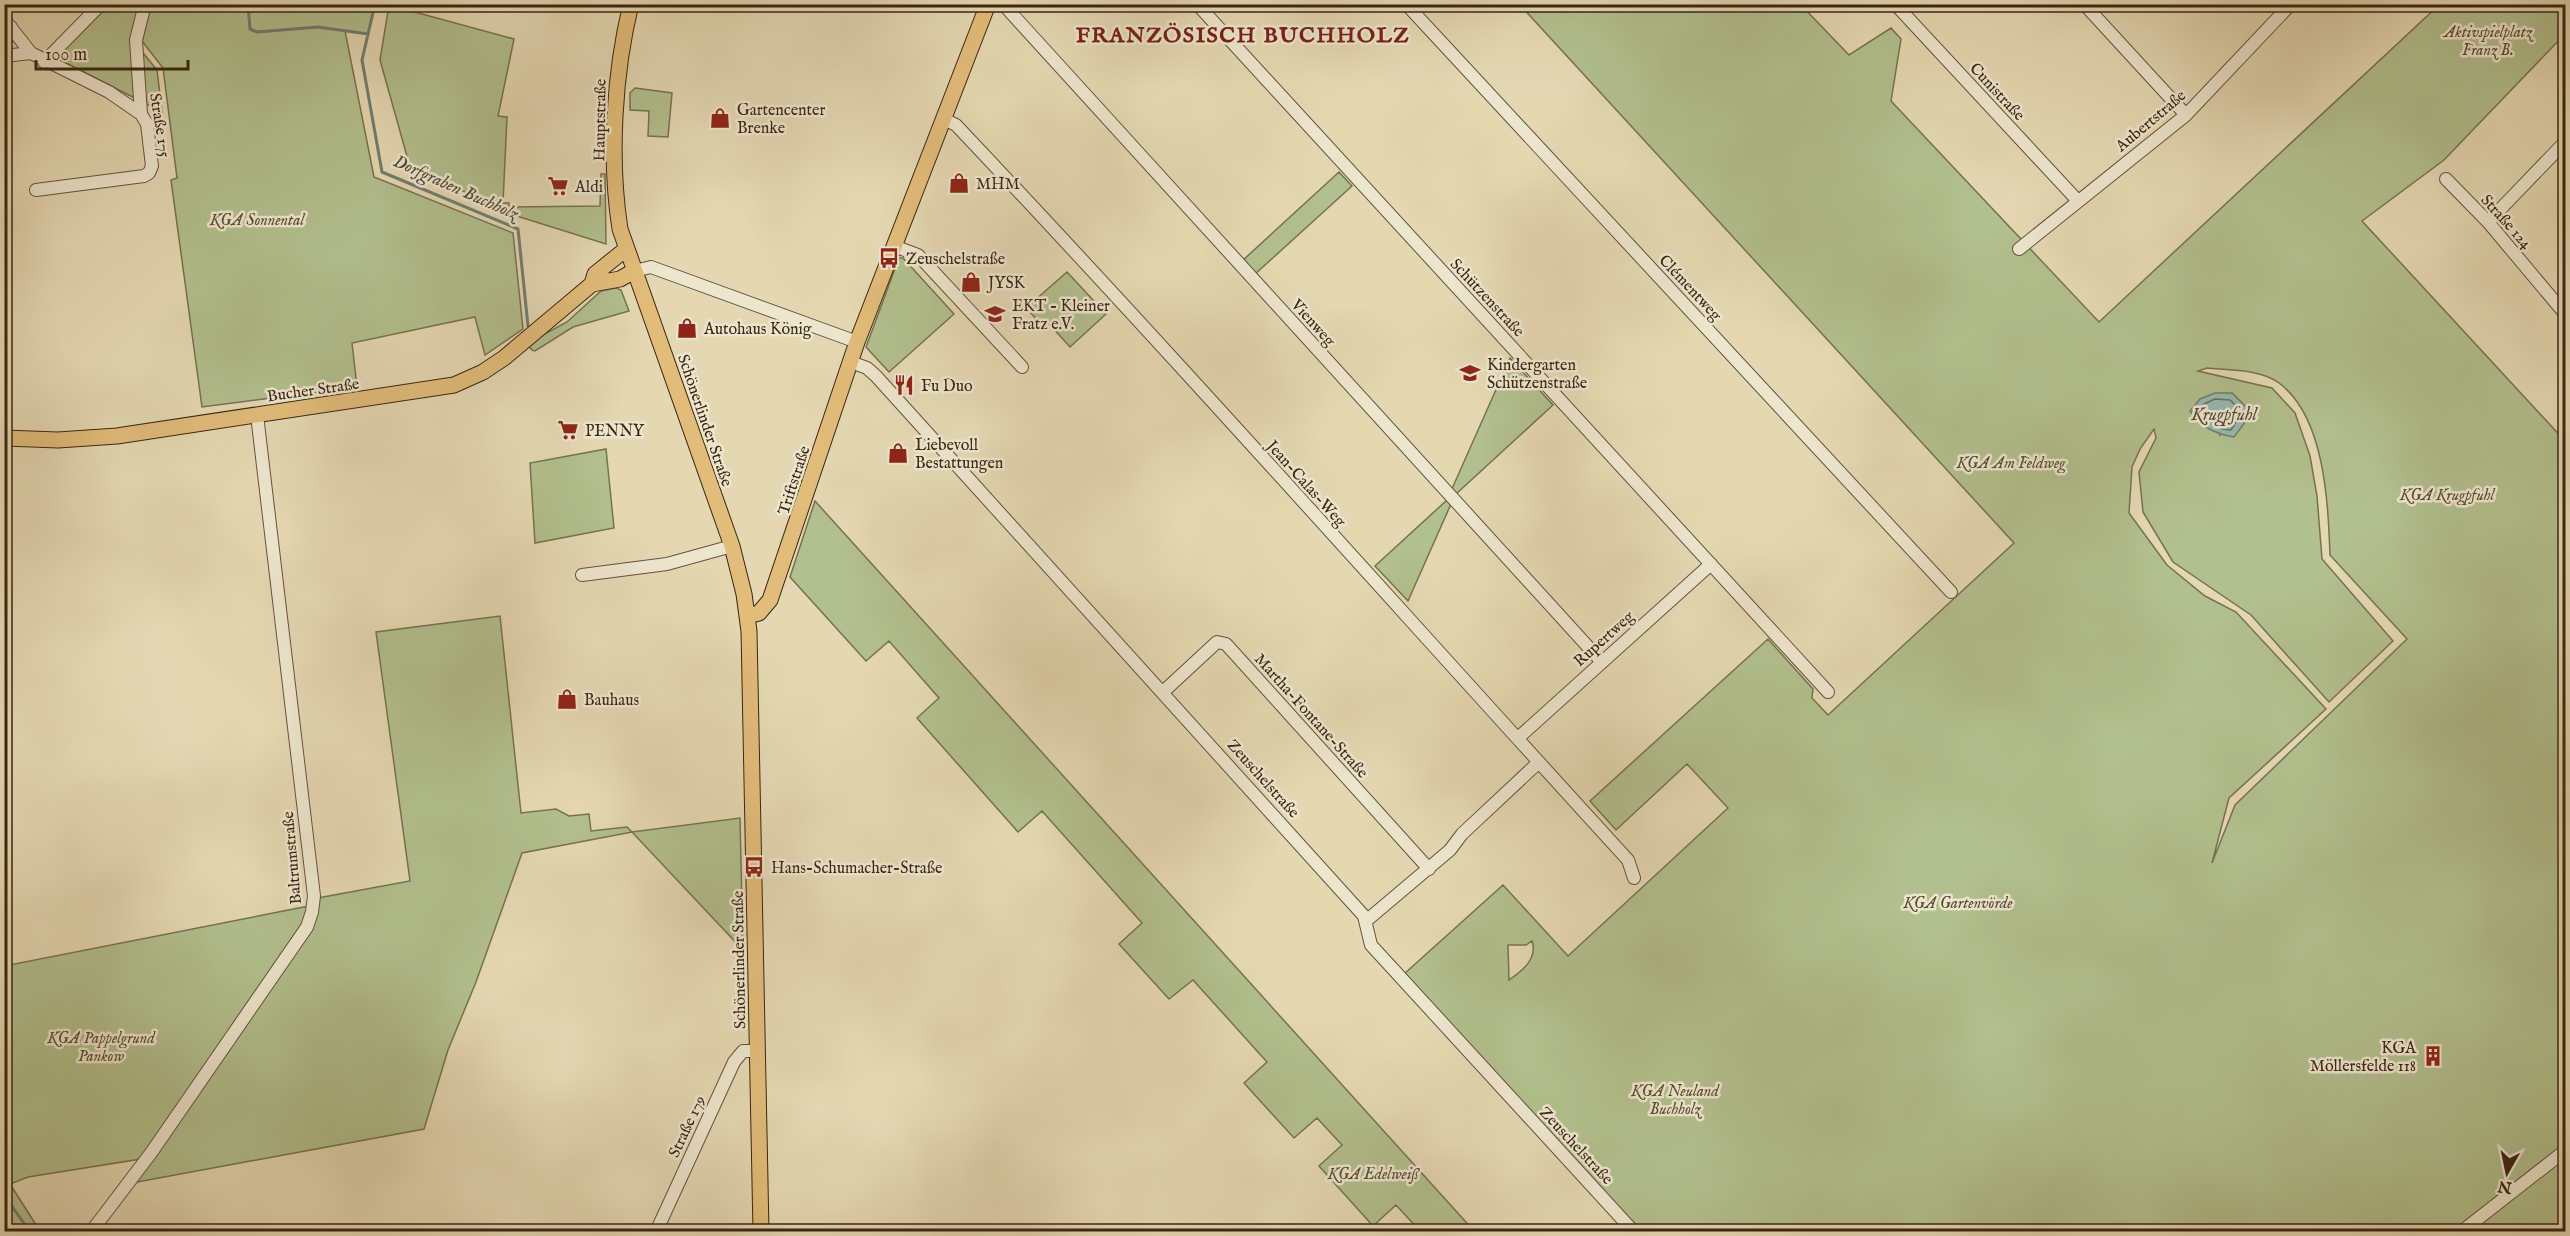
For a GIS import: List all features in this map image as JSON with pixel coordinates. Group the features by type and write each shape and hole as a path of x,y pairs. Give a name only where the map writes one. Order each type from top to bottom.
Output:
{"main road":[{"name":"Hauptstraße","path":"631,4 616,84 616,197 626,249 634,271"},
{"name":"Triftstraße","path":"747,616 759,613 770,600 857,342 988,4"},
{"name":"Bucher Straße","path":"4,438 92,438 413,393 462,382 483,372 516,350 592,284 596,274 626,249"},
{"path":"592,284 621,279 634,271"},
{"name":"Schönerlinder Straße","path":"634,271 732,546 747,616 761,1232"}],"street":[{"path":"44,62 101,4"},
{"name":"Straße 175","path":"36,190 149,173 152,166 147,124 141,114 136,40 145,4"},
{"name":"Vienweg","path":"1003,4 1601,662"},
{"name":"Schützenstraße","path":"1197,4 1828,692"},
{"name":"Clémentweg","path":"1406,4 1951,592"},
{"name":"Cunistraße","path":"1895,4 2078,201"},
{"path":"2084,4 2186,115"},
{"name":"Aubertstraße","path":"2019,249 2186,115 2291,4"},
{"path":"8,23 31,53 44,62 109,92 141,114"},
{"path":"4,45 8,23"},
{"path":"4,56 31,53"},
{"name":"Jean-Calas-Weg","path":"944,119 956,125 1052,226 1518,738 1628,860 1634,878"},
{"path":"2488,222 2565,141"},
{"name":"Straße 124","path":"2446,179 2488,222 2565,315"},
{"path":"894,246 918,255 1022,367"},
{"path":"634,271 651,267 857,342"},
{"name":"Zeuschelstraße","path":"851,362 867,368 876,375 1265,803 1366,921 1371,945 1634,1232"},
{"name":"Baltrumstraße","path":"91,1232 151,1153 307,927 312,912 314,896 257,415"},
{"path":"582,575 666,564 732,546"},
{"name":"Rupertweg","path":"1518,738 1711,564"},
{"name":"Martha-Fontane-Straße","path":"1163,692 1217,642 1226,644 1430,869"},
{"path":"1366,921 1430,869 1450,850 1462,834 1539,762"},
{"name":"Straße 179","path":"656,1232 734,1062 743,1051 758,1051"},
{"path":"2461,1232 2565,1150"}],"green space":[{"path":"107,5 143,5 135,43 157,70 162,112 68,64 50,60"},
{"name":"KGA Sonnental","path":"151,5 375,5 368,34 345,31 374,177 513,233 523,329 485,355 475,317 352,343 357,387 202,407 171,180 177,178 163,68 142,41"},
{"path":"389,5 514,39 498,116 507,117 503,203 509,203 509,207 600,206 601,174 605,174 606,244 520,217 410,167 380,60"},
{"path":"1520,5 1801,5 1849,55 1891,28 1901,39 1891,101 2099,322 2439,5 2565,5 2565,34 2444,160 2362,221 2565,441 2565,1231 1638,1231 1404,974 1503,885 1568,956 1728,808 1687,764 1616,830 1590,801 1768,639 1813,689 1812,698 1828,715 2014,543","holes":["2207,368 2263,375 2279,383 2294,398 2306,417 2321,462 2328,511 2330,555 2407,639 2235,805 2212,863 2229,798 2326,709 2236,612 2205,596 2167,565 2129,513 2132,467 2140,449 2154,429 2156,438 2139,472 2143,512 2173,562 2251,615 2329,702 2393,641 2322,559 2317,496 2310,456 2295,413 2272,388 2198,371","2232,393 2252,413 2220,435","1532,941 1531,959 1509,980 1508,945 1526,945"]},
{"path":"635,88 672,93 668,137 648,136 649,111 630,110 630,93"},
{"path":"1339,172 1352,186 1254,275 1242,261"},
{"path":"899,258 903,258 954,314 889,372 866,347"},
{"path":"1067,272 1106,314 1070,347 1052,327 1041,324 1026,308"},
{"path":"616,288 621,290 629,311 573,327 535,351 529,346 541,336 567,322 601,291"},
{"path":"1510,358 1553,405 1455,495 1451,491"},
{"path":"606,449 614,528 535,543 530,463"},
{"path":"1447,500 1451,504 1408,601 1375,566"},
{"name":"KGA Edelweiß","path":"815,501 1474,1231 1420,1231 1396,1205 1373,1226 1319,1166 1342,1145 1317,1118 1294,1138 1244,1083 1267,1062 1193,980 1169,999 1119,944 1142,923 1042,811 1018,832 917,718 939,698 889,641 866,661 790,577"},
{"path":"500,616 521,813 556,809 569,816 589,814 591,831 627,827 632,832 522,853 476,982 448,1050 424,1129 132,1183 225,1051 318,898 410,881 376,632"},
{"path":"740,818 743,950 632,832"},
{"name":"KGA Pappelgrund Pankow","path":"309,906 307,916 141,1159 28,1177 10,1184 40,1231 14,1231 5,1219 4,966"}],"water":[{"name":"Krugpfuhl","path":"2215,393 2232,393 2252,413 2234,437 2209,429 2190,411 2200,399"}],"waterway":[{"path":"248,4 250,29 257,32 318,27 368,34"},
{"name":"Dorfgraben Buchholz","path":"375,4 362,60 382,172 518,229 528,326"},
{"path":"4,1195 30,1232"}],"place":[{"name":"Gartencenter Brenke","path":"720,118"},
{"name":"MHM","path":"959,183"},
{"name":"Aldi","path":"558,186"},
{"name":"Zeuschelstraße","path":"889,258"},
{"name":"JYSK","path":"971,282"},
{"name":"EKT - Kleiner Fratz e.V.","path":"995,314"},
{"name":"Autohaus König","path":"687,328"},
{"name":"Kindergarten Schützenstraße","path":"1470,373"},
{"name":"Fu Duo","path":"904,385"},
{"name":"PENNY","path":"568,430"},
{"name":"Liebevoll Bestattungen","path":"898,453"},
{"name":"Bauhaus","path":"567,699"},
{"name":"Hans-Schumacher-Straße","path":"754,867"},
{"name":"KGA Möllersfelde 118","path":"2433,1056"}],"district":[{"name":"FRANZÖSISCH BUCHHOLZ","path":"1243,34"}],"park label":[{"name":"Aktivspielplatz Franz B.","path":"2488,40"},
{"name":"KGA Am Feldweg","path":"2011,462"},
{"name":"KGA Krugpfuhl","path":"2447,494"},
{"name":"KGA Gartenvörde","path":"1958,902"},
{"name":"KGA Neuland Buchholz","path":"1675,1099"}]}
